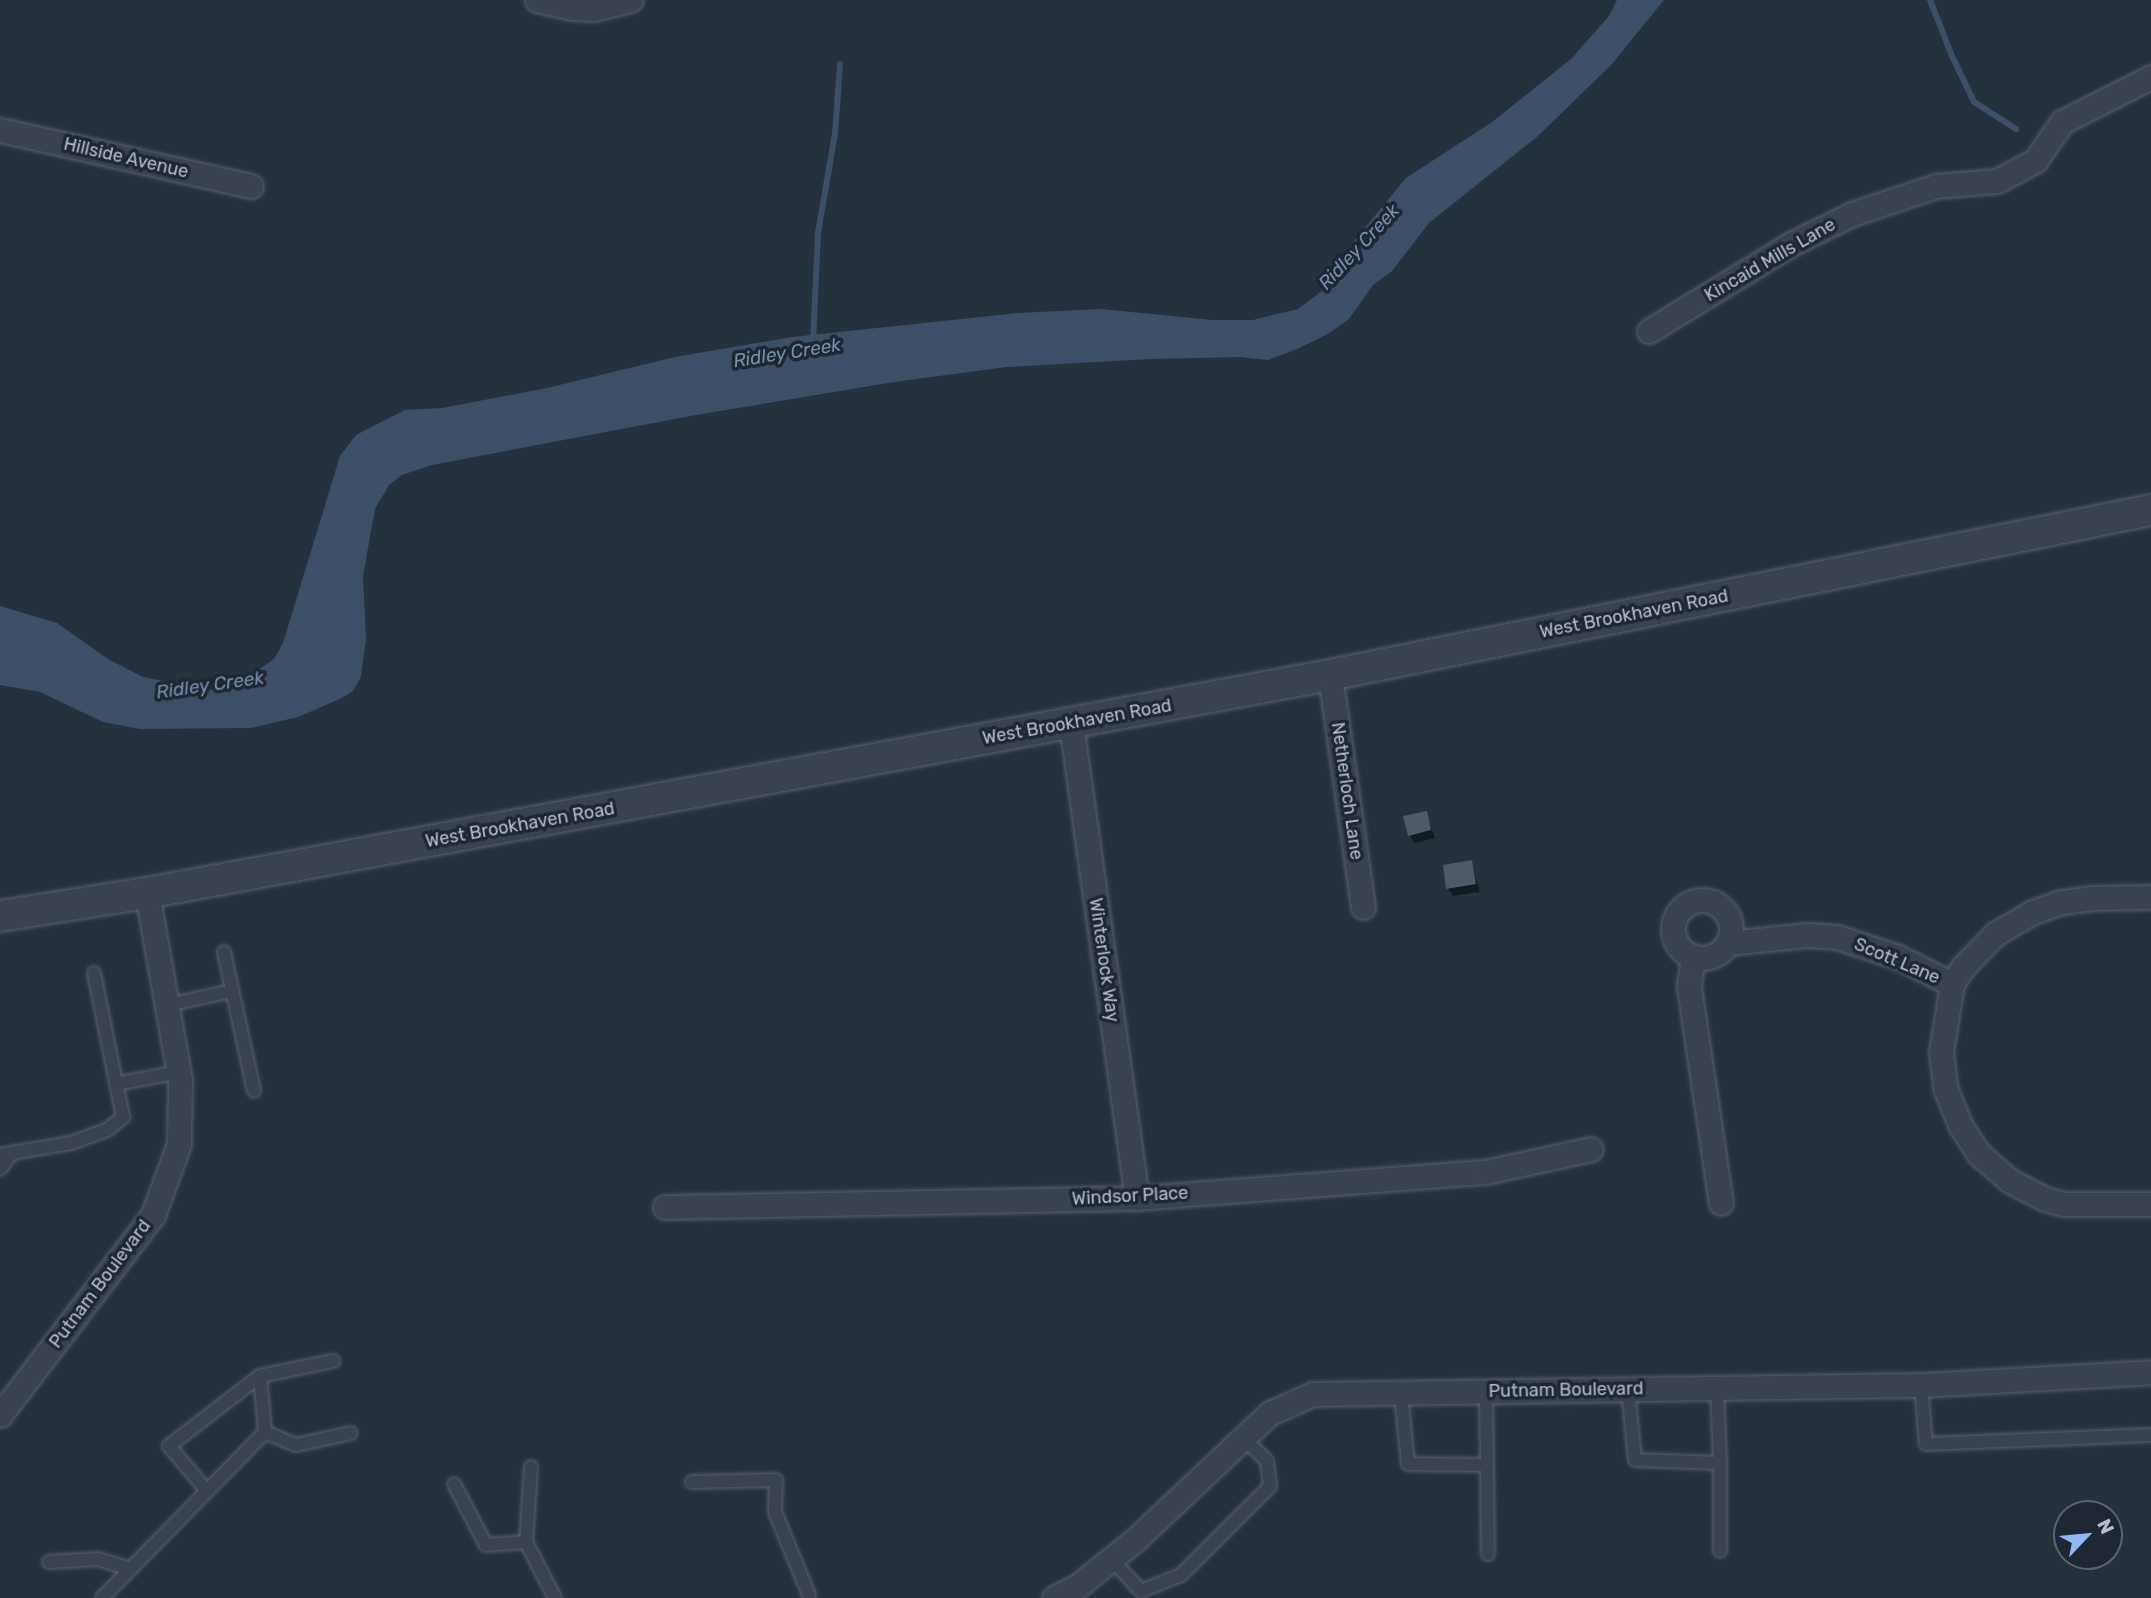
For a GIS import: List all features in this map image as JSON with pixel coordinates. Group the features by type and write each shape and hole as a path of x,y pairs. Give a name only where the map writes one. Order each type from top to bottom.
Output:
{"street":[{"path":"537,0 573,8 594,9 631,0"},
{"name":"Kincaid Mills Lane","path":"1649,331 1791,244 1852,214 1936,186 1997,181 2035,161 2062,122 2151,77"},
{"name":"Hillside Avenue","path":"0,130 251,186"},
{"name":"West Brookhaven Road","path":"0,916 147,893 1330,675 2151,510"},
{"name":"Netherloch Lane","path":"1330,675 1363,907"},
{"name":"Winterlock Way","path":"1071,723 1137,1198"},
{"name":"Putnam Boulevard","path":"0,1415 153,1214 178,1144 179,1072 147,893"},
{"path":"1952,984 1983,944 2031,913 2075,900 2151,897"},
{"path":"1721,1203 1689,987 1693,957 1681,948 1674,930 1678,914 1693,902 1709,901 1726,913 1730,922 1728,943"},
{"name":"Scott Lane","path":"1693,957 1713,956 1728,943 1808,934 1837,937 1898,957 1952,984 1943,1031 1943,1070 1952,1107 1979,1154 2010,1181 2045,1199 2077,1204 2151,1204"},
{"name":"Windsor Place","path":"665,1207 1137,1198 1485,1172 1591,1149"},
{"name":"Putnam Boulevard","path":"1054,1598 1079,1585 1111,1559 1270,1413 1313,1394 1921,1385 2151,1372"}],"lane":[{"path":"224,952 254,1091"},
{"path":"0,1170 6,1154 71,1143 107,1130 123,1117 94,973"},
{"path":"167,1005 232,991"},
{"path":"116,1083 179,1072"},
{"path":"207,1491 169,1446 260,1376 333,1361"},
{"path":"102,1598 265,1432 260,1376"},
{"path":"1921,1385 1926,1444 2151,1436"},
{"path":"1717,1388 1720,1551"},
{"path":"1628,1389 1635,1460 1720,1463"},
{"path":"1486,1391 1488,1554"},
{"path":"1401,1392 1408,1464 1487,1465"},
{"path":"265,1432 296,1445 351,1433"},
{"path":"1111,1559 1141,1591 1181,1575 1270,1486 1267,1461 1243,1438"},
{"path":"531,1467 526,1542 555,1598"},
{"path":"692,1482 776,1480 775,1512 807,1597"},
{"path":"454,1484 486,1545 526,1542"},
{"path":"49,1562 97,1559 130,1569"}],"water":[{"name":"Ridley Creek","path":"1617,0 1664,0 1612,64 1538,136 1429,223 1392,271 1373,285 1349,319 1328,334 1297,349 1268,360 1239,357 1151,359 1007,367 894,382 696,415 432,465 402,475 389,485 375,509 363,576 366,638 361,677 353,691 342,698 298,717 251,728 140,729 103,722 40,692 0,685 0,606 57,623 108,659 143,677 211,690 244,680 274,659 283,643 340,456 356,435 405,410 442,408 547,388 675,357 792,337 1018,313 1101,309 1212,320 1253,320 1298,309 1327,287 1354,241 1406,178 1492,122 1571,59 1609,16"}],"building":[{"path":"1427,811 1431,830 1408,836 1403,816"},
{"path":"1472,860 1476,884 1446,889 1443,865"}],"waterway":[{"path":"1930,0 1974,102 2016,129"},
{"name":"Ridley Creek","path":"813,343 818,233 835,134 840,64"}]}
